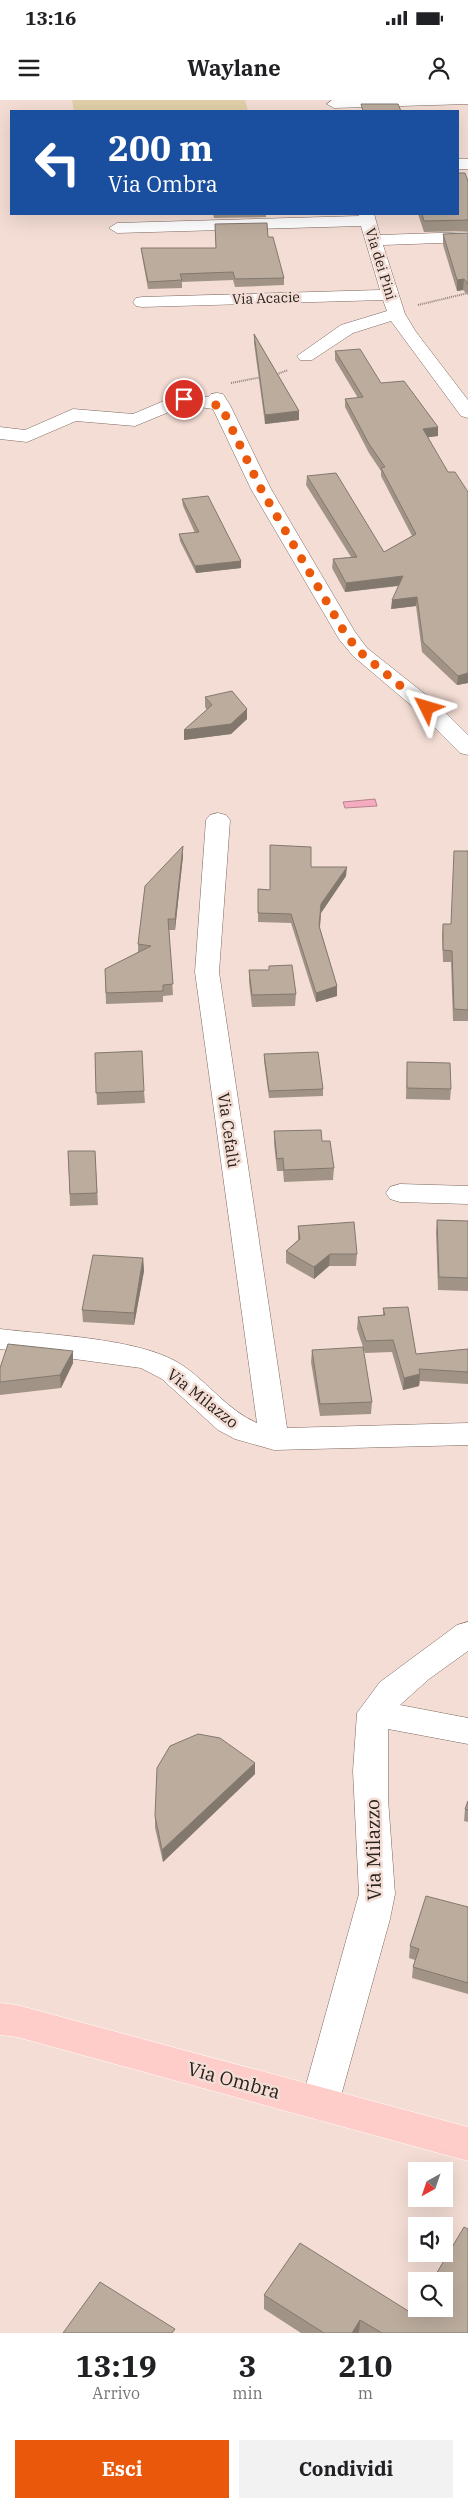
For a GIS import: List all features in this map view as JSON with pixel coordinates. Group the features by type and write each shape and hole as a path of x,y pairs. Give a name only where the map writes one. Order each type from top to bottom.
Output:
{"main road":[{"name":"Via Ombra","path":"0,2019 17,2021 468,2144"}],"street":[{"path":"334,105 465,100"},
{"path":"117,228 367,217"},
{"name":"Via dei Pini","path":"367,217 396,314 408,334 468,412"},
{"path":"374,240 468,237"},
{"name":"Via Acacie","path":"142,302 390,295"},
{"path":"306,356 347,329 396,314"},
{"path":"0,433 27,436 73,415 135,420 184,399 219,402 261,489 346,635 360,652 427,708 468,748"},
{"name":"Via Cefalù","path":"218,820 207,972 274,1439"},
{"path":"400,1193 468,1195"},
{"name":"Via Milazzo","path":"0,1339 124,1354 150,1360 172,1372 229,1422 246,1431 274,1439 468,1434"},
{"path":"468,1634 390,1693 374,1712 468,1731"},
{"name":"Via Milazzo","path":"320,2103 372,1919 377,1894 370,1738 374,1712"}],"path":[{"path":"396,314 443,297 468,293"},
{"path":"274,375 284,373 306,356"},
{"path":"184,399 210,386 265,376"}],"shaded area":[{"path":"72,100 245,100 248,110 74,110"},
{"path":"375,799 377,806 345,808 343,802"}],"building":[{"path":"361,104 398,104 401,110 363,110"},
{"path":"459,173 465,173 468,181 468,220 424,221 422,215 459,215"},
{"path":"267,223 268,237 273,237 284,278 235,279 233,272 180,274 182,280 148,282 141,248 216,248 215,224"},
{"path":"468,233 468,284 464,279 457,280 443,234"},
{"path":"254,334 299,411 265,415"},
{"path":"360,349 381,383 404,381 438,427 423,429 448,472 455,472 468,492 468,673 458,676 423,642 417,597 392,600 403,576 346,583 333,559 357,557 307,476 336,473 384,552 416,534 381,468 385,467 369,444 345,399 363,397 335,351"},
{"path":"208,496 241,561 195,566 179,534 199,532 182,499"},
{"path":"232,691 247,709 231,724 184,730 212,705 205,697"},
{"path":"270,845 311,847 311,867 347,867 321,904 319,926 337,986 316,993 291,914 258,913 258,889 270,890"},
{"path":"183,846 175,919 168,919 173,984 163,985 163,991 106,993 105,969 151,946 138,944 145,886"},
{"path":"454,851 468,851 468,1010 454,1009 452,951 443,950 443,924 451,924"},
{"path":"292,965 296,994 252,995 249,970 269,970 269,966"},
{"path":"142,1051 144,1091 96,1093 95,1053"},
{"path":"318,1052 323,1089 269,1091 264,1054"},
{"path":"407,1062 450,1063 451,1089 407,1088"},
{"path":"321,1130 322,1141 330,1141 334,1168 284,1170 283,1158 277,1159 274,1131"},
{"path":"68,1151 95,1151 97,1193 70,1194"},
{"path":"437,1220 468,1221 468,1278 439,1277"},
{"path":"354,1222 357,1254 330,1254 314,1267 286,1251 300,1239 298,1226"},
{"path":"93,1255 143,1258 134,1313 82,1310"},
{"path":"408,1307 416,1354 468,1349 468,1372 419,1369 420,1374 404,1378 393,1340 366,1341 358,1317 385,1315 383,1308"},
{"path":"8,1344 73,1351 60,1375 0,1382 0,1368"},
{"path":"363,1347 372,1402 320,1404 312,1350"},
{"path":"198,1734 220,1738 255,1763 162,1850 155,1816 157,1768 170,1746"},
{"path":"426,1896 468,1907 468,1983 413,1967 419,1949 410,1946"},
{"path":"464,2227 468,2229 468,2333 382,2333 360,2320 352,2333 324,2333 264,2295 300,2243 408,2311 408,2317 453,2317 453,2272 437,2272 443,2262 453,2262 453,2246"},
{"path":"100,2282 175,2329 172,2333 63,2333"}],"route":[{"path":"184,399 221,406 261,489 346,635 360,652 427,708"}]}
